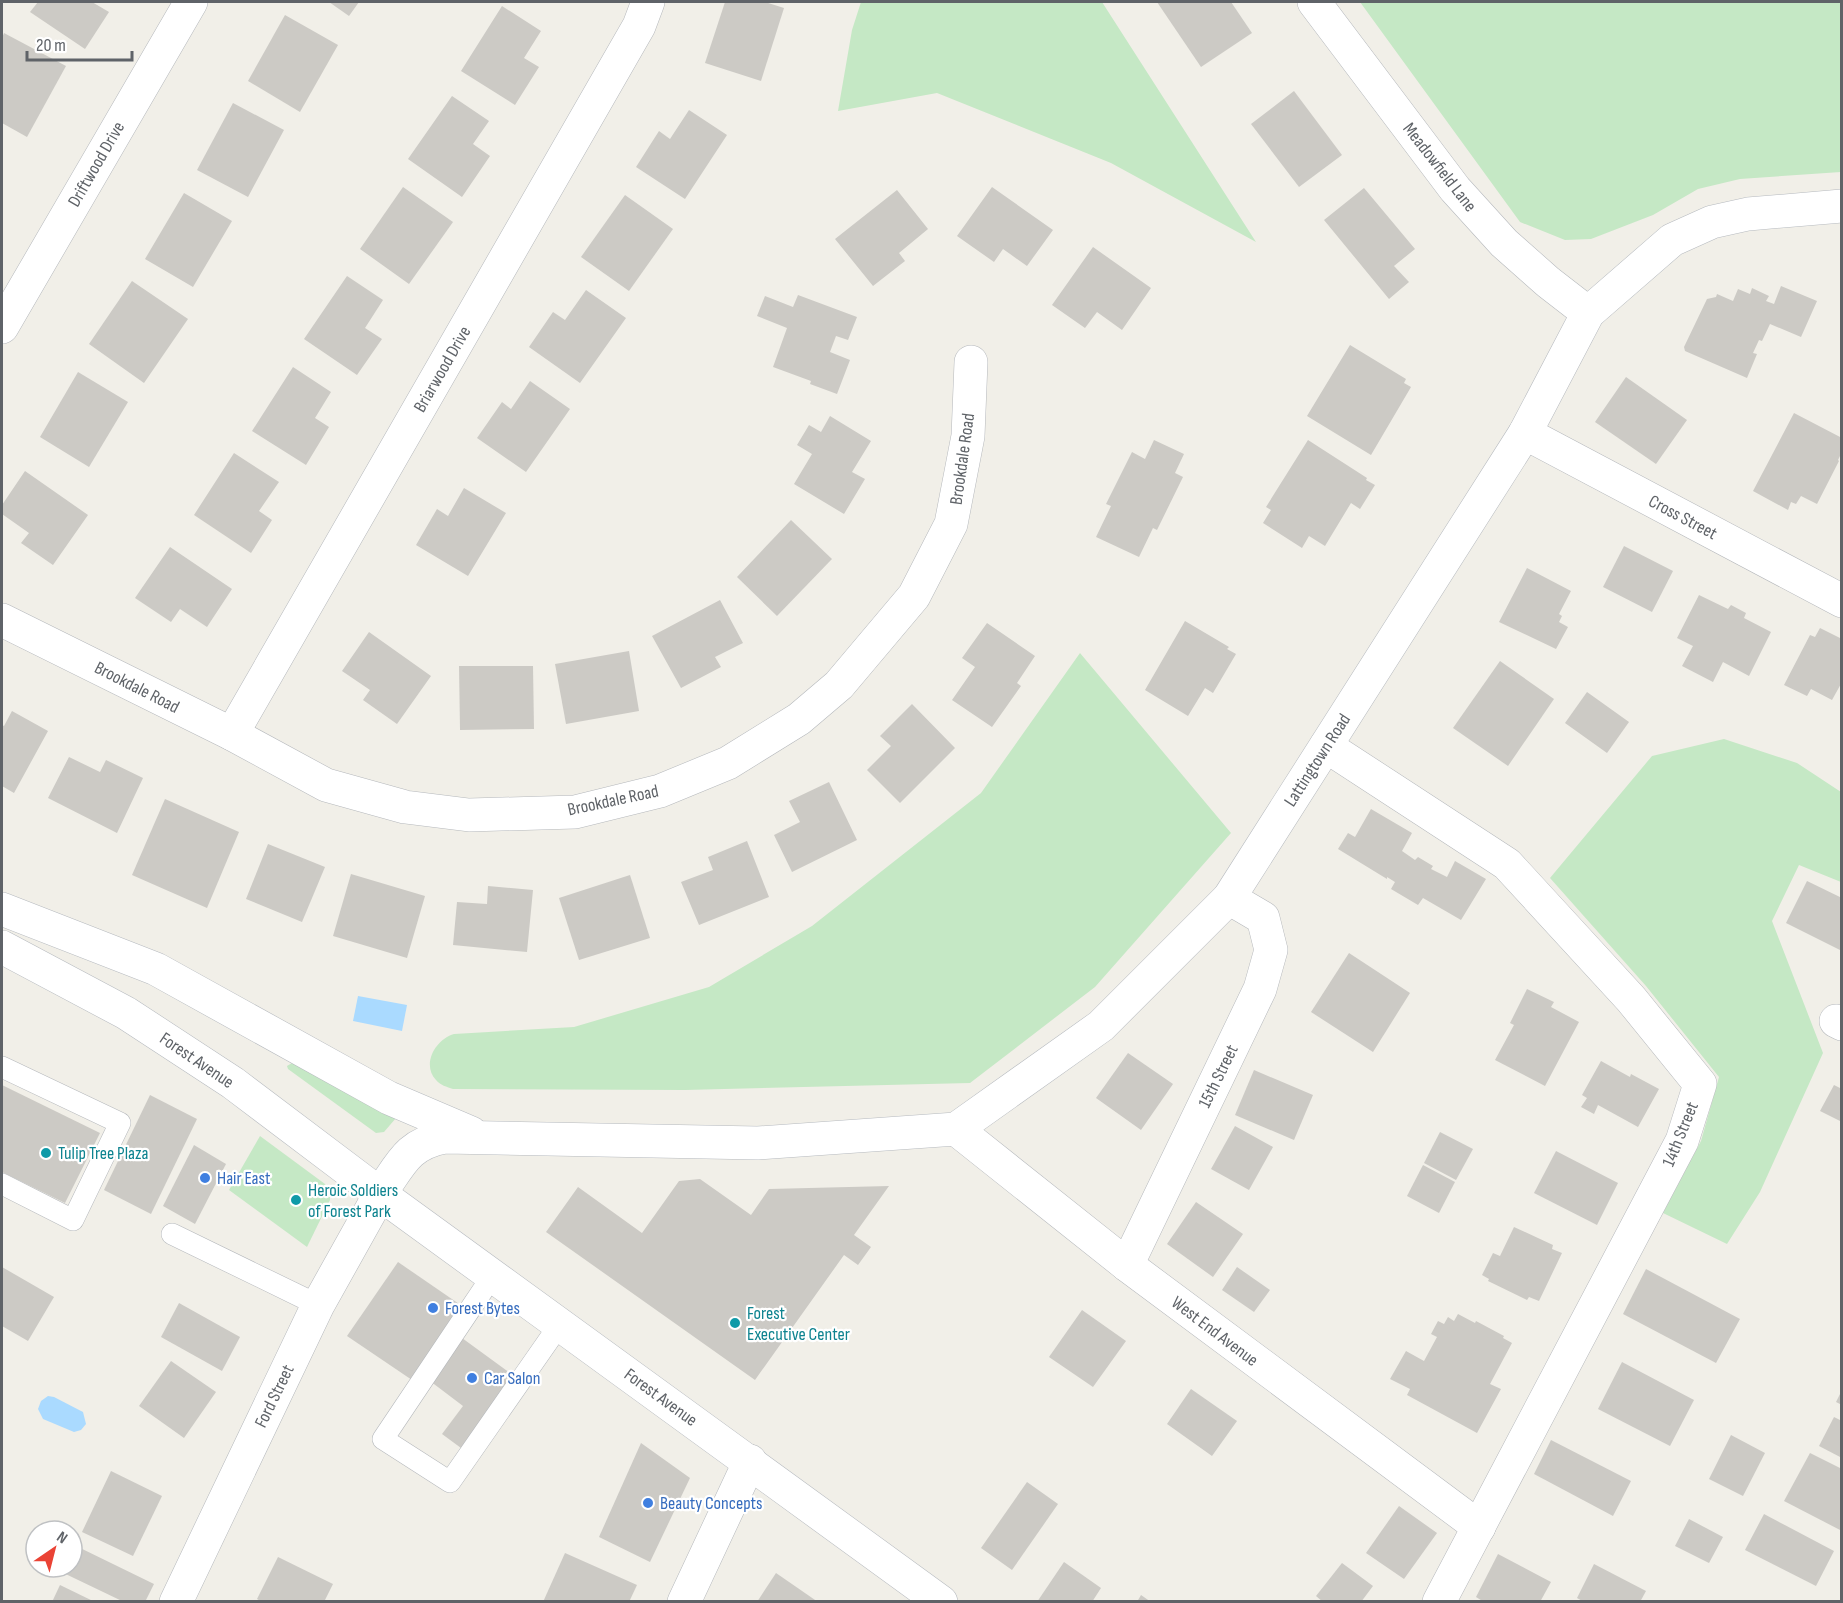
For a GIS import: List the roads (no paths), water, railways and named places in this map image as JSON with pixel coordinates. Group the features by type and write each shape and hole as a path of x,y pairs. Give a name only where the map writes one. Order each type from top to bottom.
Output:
{"street":[{"name":"Driftwood Drive","path":"2,327 191,2"},
{"name":"Briarwood Drive","path":"232,734 633,36 648,2"},
{"name":"Meadowfield Lane","path":"1314,2 1455,189 1504,243 1588,313"},
{"path":"1588,313 1672,240 1712,222 1748,214 1842,206"},
{"name":"Lattingtown Road","path":"956,1129 1101,1026 1229,898 1525,434 1588,313"},
{"name":"Brookdale Road","path":"2,620 232,734 326,784 405,807 469,815 575,812 660,791 728,763 799,719 839,685 914,596 951,524 968,436 971,362"},
{"name":"Cross Street","path":"1525,434 1842,602"},
{"name":"14th Street","path":"1326,746 1507,864 1631,999 1700,1084 1682,1141 1439,1602"},
{"name":"15th Street","path":"1127,1265 1260,988 1271,950 1263,918 1229,898"},
{"path":"2,909 156,969 390,1098 478,1137"},
{"name":"Forest Avenue","path":"2,948 126,1013 233,1083 380,1194 941,1602"},
{"path":"380,1194 406,1156 418,1144 445,1137 758,1143 956,1129"},
{"name":"West End Avenue","path":"956,1129 1127,1265 1479,1527"},
{"name":"Ford Street","path":"176,1602 318,1305 380,1194"},
{"path":"684,1602 750,1461"}],"lane":[{"path":"2,1067 120,1123 73,1220 2,1184"},
{"path":"172,1234 318,1305"},
{"path":"493,1275 383,1439 450,1482 560,1324"}],"water":[{"path":"358,996 407,1005 402,1031 353,1021"},
{"path":"48,1396 83,1412 86,1424 81,1430 74,1432 43,1419 38,1409 41,1401"}],"place":[{"name":"Tulip Tree Plaza","path":"46,1153"},
{"name":"Hair East","path":"205,1178"},
{"name":"Heroic Soldiers of Forest Park","path":"296,1200"},
{"name":"Forest Bytes","path":"433,1308"},
{"name":"Forest Executive Center","path":"735,1323"},
{"name":"Car Salon","path":"472,1378"},
{"name":"Beauty Concepts","path":"648,1503"}]}
